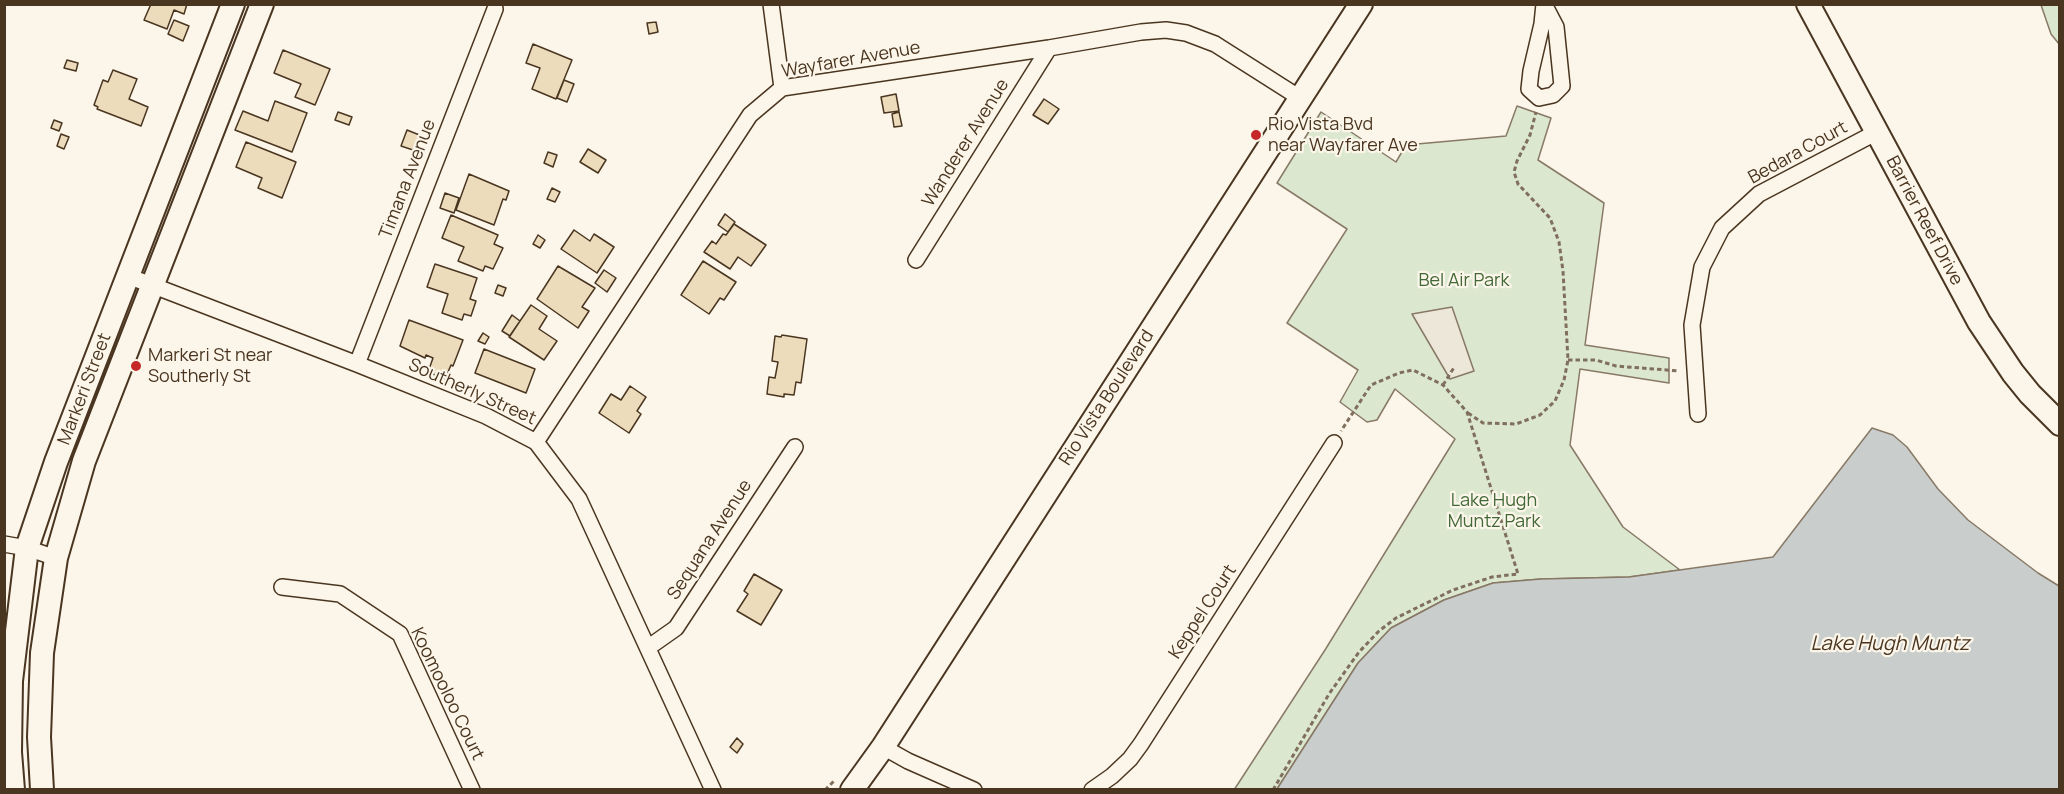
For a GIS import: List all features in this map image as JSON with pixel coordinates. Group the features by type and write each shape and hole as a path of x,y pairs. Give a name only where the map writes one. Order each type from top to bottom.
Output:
{"main road":[{"name":"Markeri Street","path":"13,789 10,752 11,681 27,548 56,462 233,4"},
{"name":"Markeri Street","path":"42,789 39,737 42,653 56,558 84,461 262,4"},
{"name":"Rio Vista Boulevard","path":"852,789 883,747 1361,4"},
{"name":"Barrier Reef Drive","path":"1808,4 1989,340 2030,394 2060,424"}],"street":[{"path":"771,4 782,88"},
{"path":"1544,5 1556,27 1562,86 1553,95 1539,98 1529,89 1544,5"},
{"name":"Timana Avenue","path":"357,364 495,9"},
{"name":"Wayfarer Avenue","path":"536,442 750,115 782,88 1166,30 1186,33 1215,44 1300,98"},
{"name":"Wanderer Avenue","path":"915,260 1049,48"},
{"name":"Bedara Court","path":"1698,414 1692,325 1702,267 1722,228 1759,194 1877,132"},
{"name":"Southerly Street","path":"128,276 486,416 536,442 579,499 713,789"},
{"name":"Keppel Court","path":"1092,789 1112,777 1141,744 1334,443"},
{"name":"Sequana Avenue","path":"649,647 676,628 795,447"},
{"path":"4,544 27,548 56,558"},
{"name":"Koomooloo Court","path":"282,587 340,594 400,634 472,789"},
{"path":"883,747 974,789"}],"path":[{"path":"1334,443 1362,395 1371,385 1399,373 1413,370 1443,385 1467,412 1483,423 1516,424 1540,415 1555,401 1564,380 1568,360 1559,242 1550,218 1518,184 1515,172 1517,161 1530,135 1539,98"},
{"path":"1568,360 1596,360 1616,366 1696,371"},
{"path":"1443,385 1455,366"},
{"path":"1467,412 1518,574 1522,580"},
{"path":"1272,789 1329,693 1359,652 1378,631 1396,618 1453,590 1492,577 1518,574"}],"green space":[{"path":"2041,5 2059,5 2059,44 2051,34"},
{"name":"Bel Air Park","path":"1517,106 1551,118 1538,160 1604,203 1585,345 1669,358 1669,383 1580,369 1570,445 1623,527 1680,570 1629,577 1541,579 1493,583 1444,600 1391,628 1358,663 1277,789 1234,790 1325,650 1455,439 1395,389 1377,420 1367,422 1340,402 1358,370 1287,323 1347,229 1277,183 1321,112 1396,162 1406,145 1506,136"}],"shaded area":[{"path":"1452,307 1474,371 1450,379 1412,314"}],"water":[{"name":"Lake Hugh Muntz","path":"1872,428 1893,435 1907,447 1938,489 1968,520 2038,573 2059,586 2059,789 1277,789 1358,663 1391,628 1444,600 1493,583 1541,579 1629,577 1773,557"}],"building":[{"path":"151,4 187,4 184,14 174,10 167,29 144,20"},
{"path":"174,20 189,26 183,41 168,34"},
{"path":"656,22 658,32 649,34 647,23"},
{"path":"533,44 572,60 556,99 532,89 540,68 526,63"},
{"path":"283,50 330,69 315,105 295,97 301,84 274,73"},
{"path":"67,60 78,63 76,71 64,68"},
{"path":"113,70 137,79 129,99 148,107 141,126 97,109 98,107 94,105 103,80 108,82"},
{"path":"564,80 574,84 567,102 557,98"},
{"path":"896,94 899,111 884,113 881,97"},
{"path":"1044,99 1059,109 1048,124 1033,115"},
{"path":"275,101 307,113 292,152 235,130 243,111 268,121"},
{"path":"338,112 352,117 349,125 335,120"},
{"path":"899,112 902,126 894,127 892,114"},
{"path":"54,120 62,123 59,131 51,128"},
{"path":"407,130 422,136 416,151 401,146"},
{"path":"61,134 69,137 64,149 57,146"},
{"path":"246,142 296,162 282,198 258,188 262,178 236,167"},
{"path":"588,149 606,160 598,173 580,162"},
{"path":"548,152 557,155 553,167 544,163"},
{"path":"469,174 509,191 506,200 503,199 494,225 456,210"},
{"path":"552,188 560,192 555,202 547,199"},
{"path":"445,193 459,198 454,213 440,208"},
{"path":"725,214 735,222 728,232 718,225"},
{"path":"451,215 498,235 494,244 503,248 493,269 485,266 483,271 458,261 464,247 442,238"},
{"path":"734,224 766,245 751,266 738,257 730,269 704,252 712,241 716,244 723,234 726,235"},
{"path":"574,230 590,241 594,234 614,247 597,273 561,249"},
{"path":"538,235 545,240 540,248 533,244"},
{"path":"703,261 736,282 724,300 720,298 709,314 681,295"},
{"path":"435,264 477,278 470,299 476,301 471,316 464,314 462,320 442,313 448,294 427,287"},
{"path":"558,266 595,288 582,307 589,311 578,328 537,299"},
{"path":"604,270 616,278 607,292 595,283"},
{"path":"498,285 506,288 503,296 495,293"},
{"path":"531,305 547,316 539,329 557,341 544,360 509,337"},
{"path":"512,315 520,321 510,336 502,331"},
{"path":"409,320 463,340 453,366 451,365 445,379 428,372 433,358 426,355 425,358 400,346"},
{"path":"483,333 489,337 485,344 478,341"},
{"path":"782,335 807,339 801,383 796,382 794,395 784,394 784,397 767,394 769,377 775,378 778,362 772,361 775,336 781,337"},
{"path":"484,349 535,369 526,393 475,373"},
{"path":"630,386 646,397 637,411 641,414 629,433 599,413 611,394 621,400"},
{"path":"754,574 782,590 761,625 737,611 748,594 744,591"},
{"path":"737,738 743,744 737,753 730,747"}],"place":[{"name":"Rio Vista Bvd near Wayfarer Ave","path":"1256,135"},
{"name":"Markeri St near Southerly St","path":"136,366"}],"park label":[{"name":"Lake Hugh Muntz Park","path":"1494,511"}]}
